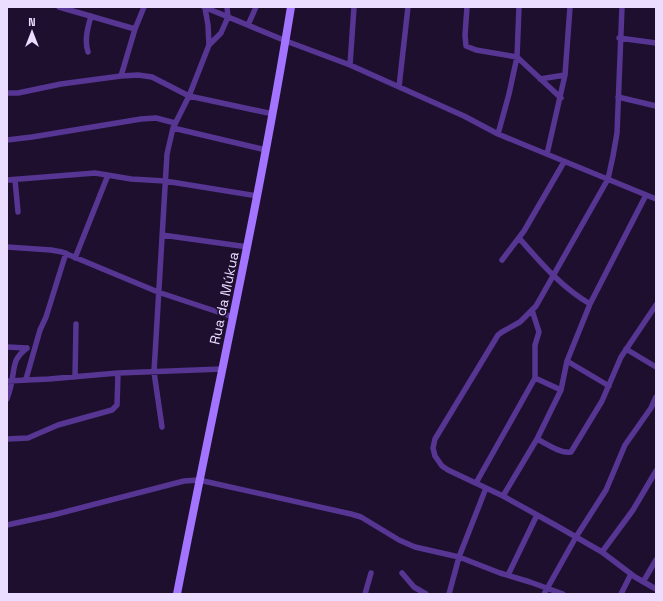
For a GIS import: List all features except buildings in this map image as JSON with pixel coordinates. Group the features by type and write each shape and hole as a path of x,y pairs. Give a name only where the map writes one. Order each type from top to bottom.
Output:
{"street":[{"path":"59,7 135,29"},
{"path":"121,76 135,29 144,7"},
{"path":"205,7 286,41 350,65 464,116 498,134 656,198"},
{"path":"205,7 209,45"},
{"path":"162,427 154,372 167,154 174,125 189,96 209,45 220,33 228,17 227,7"},
{"path":"248,25 256,7"},
{"name":"Rua da Múkua","path":"177,594 258,196 291,7"},
{"path":"350,65 354,7"},
{"path":"399,87 408,7"},
{"path":"466,7 466,46 476,50 517,57 561,98"},
{"path":"498,134 517,57 519,7"},
{"path":"547,154 561,98 565,75 570,7"},
{"path":"622,7 617,133 608,179 547,288 532,310 520,322 498,335 434,442 433,452 442,466 448,470 503,496 576,537 602,552 631,574 656,589"},
{"path":"88,52 86,40 90,16"},
{"path":"620,38 656,43"},
{"path":"7,93 18,93 61,84 134,75 152,77 189,96 273,114"},
{"path":"540,79 565,75"},
{"path":"618,98 656,106"},
{"path":"7,140 141,119 156,118 174,125 266,150"},
{"path":"502,260 519,238 564,162"},
{"path":"7,180 87,173 138,179 165,180 258,196"},
{"path":"75,258 108,175"},
{"path":"15,180 18,212"},
{"path":"503,496 537,439 561,390 567,361 590,304 646,195"},
{"path":"162,235 248,247"},
{"path":"519,238 553,276 571,292 590,304"},
{"path":"7,247 51,250 66,253 158,292 233,317"},
{"path":"26,380 34,348 46,317 66,253"},
{"path":"537,439 567,453 571,452 602,402 621,357 656,305"},
{"path":"476,483 535,378 535,345 539,332 532,310"},
{"path":"75,377 76,324"},
{"path":"7,347 34,348"},
{"path":"7,399 16,358 27,348"},
{"path":"626,349 656,367"},
{"path":"567,361 609,386"},
{"path":"10,381 118,373 222,369"},
{"path":"7,438 28,438 58,425 112,410 117,405 118,373"},
{"path":"535,378 561,390"},
{"path":"546,591 576,537 606,490 625,445 656,397"},
{"path":"602,552 633,510 656,471"},
{"path":"7,525 162,486 184,481 199,480 351,514 415,547 460,557 546,591 563,594"},
{"path":"449,594 460,557 486,488"},
{"path":"508,576 537,515"},
{"path":"643,582 656,560"},
{"path":"365,594 371,573"},
{"path":"402,573 414,587 426,594"},
{"path":"621,594 631,574"}]}
